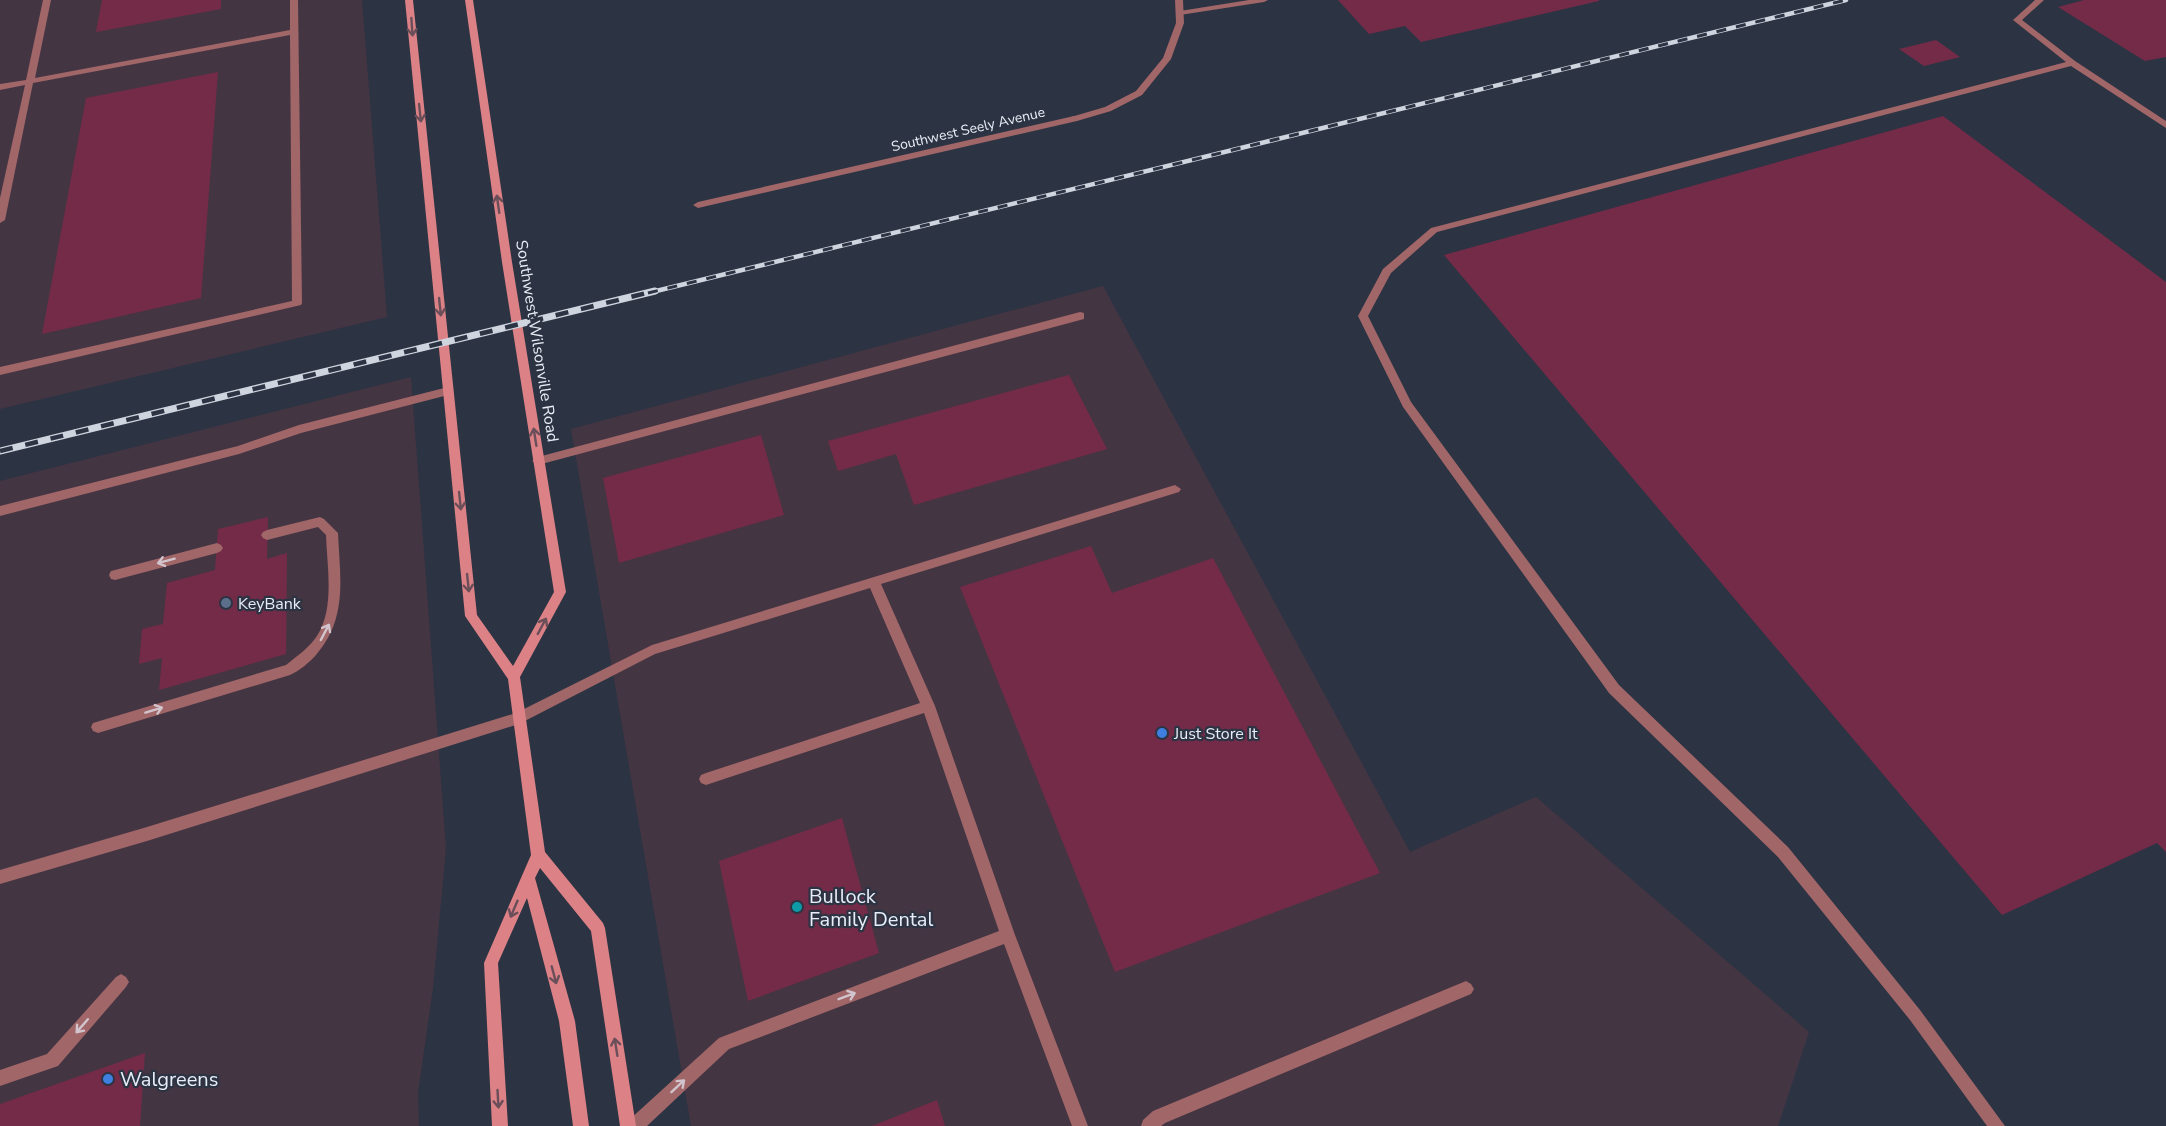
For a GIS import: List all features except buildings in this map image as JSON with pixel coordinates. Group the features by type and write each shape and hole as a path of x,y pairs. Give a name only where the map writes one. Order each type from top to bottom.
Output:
{"main road":[{"path":"410,0 471,616 514,677 538,855 491,963 500,1126"},
{"name":"Southwest Wilsonville Road","path":"469,0 538,461 560,592 514,677"},
{"path":"538,855 598,928 628,1126"},
{"path":"528,878 567,1021 581,1126"}],"street":[{"path":"0,220 47,0"},
{"path":"0,371 297,303 294,0"},
{"name":"Southwest Seely Avenue","path":"698,205 1074,119 1108,109 1139,93 1167,58 1180,23 1179,0"},
{"path":"1180,14 1264,0"},
{"path":"2040,0 2017,20 2072,63 2166,125"},
{"path":"0,87 294,32"},
{"path":"1997,1126 1915,1015 1783,852 1614,689 1407,404 1363,316 1387,271 1434,230 2072,63"},
{"path":"538,461 1080,316"},
{"path":"0,511 239,450 299,429 448,391"},
{"path":"0,877 158,831 519,718 652,650 1175,489"},
{"path":"98,727 290,669 310,656 325,636 334,615 332,534 320,522 267,535"},
{"path":"115,575 217,548"},
{"path":"874,582 928,706 1008,936 1080,1126"},
{"path":"706,779 928,706"},
{"path":"634,1126 724,1043 1008,936"},
{"path":"0,1078 52,1060 121,982"},
{"path":"1149,1126 1158,1117 1466,989"}],"shaded area":[{"path":"0,0 362,0 387,317 0,409"},
{"path":"1103,286 1410,852 1536,797 1809,1032 1778,1126 691,1126 571,429"},
{"path":"411,377 446,848 433,988 418,1093 419,1126 0,1126 0,481"}],"railway":[{"path":"648,293 1846,0"},
{"path":"0,451 655,291"}],"place":[{"name":"KeyBank","path":"226,603"},
{"name":"Just Store It","path":"1162,733"},
{"name":"Bullock Family Dental","path":"797,907"},
{"name":"Walgreens","path":"108,1079"}]}
